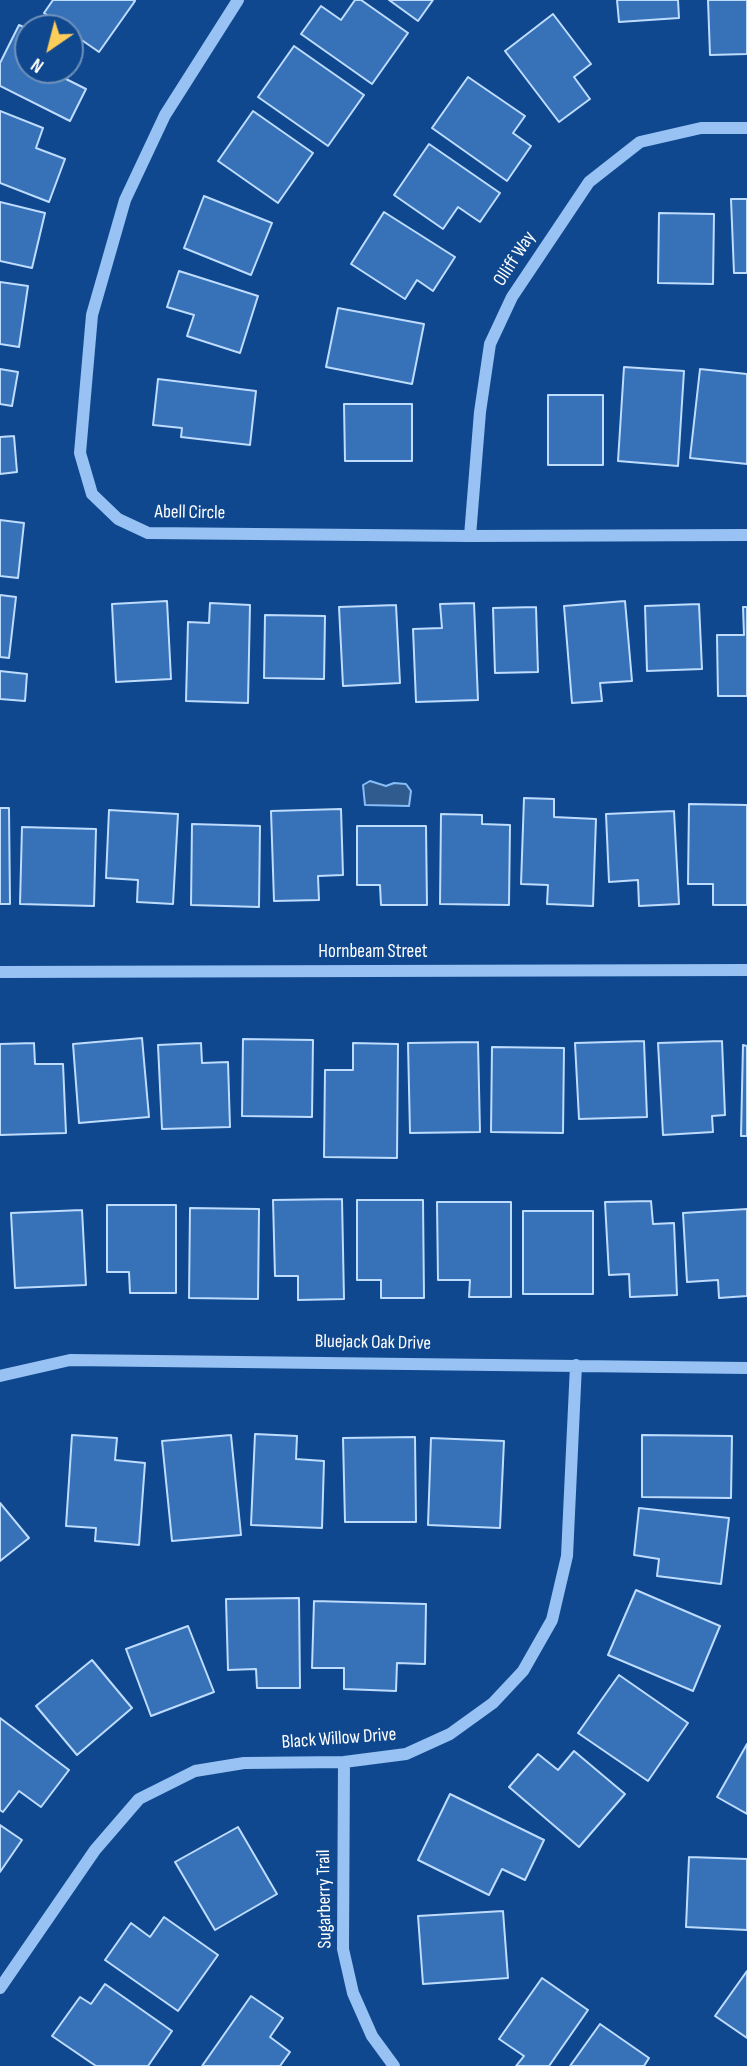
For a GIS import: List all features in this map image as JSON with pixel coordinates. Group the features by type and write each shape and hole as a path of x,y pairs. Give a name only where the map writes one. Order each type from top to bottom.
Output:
{"street":[{"name":"Abell Circle","path":"238,0 164,115 125,200 92,315 80,453 92,494 118,519 148,533 747,535"},
{"name":"Olliff Way","path":"470,536 480,412 490,344 512,297 589,182 640,142 701,128 747,128"},
{"name":"Hornbeam Street","path":"0,972 747,970"},
{"name":"Bluejack Oak Drive","path":"0,1376 70,1360 747,1368"},
{"name":"Black Willow Drive","path":"0,1988 95,1850 139,1799 195,1771 244,1763 344,1762 407,1754 450,1734 493,1703 523,1671 552,1620 567,1556 576,1365"},
{"name":"Sugarberry Trail","path":"344,1762 343,1950 353,1993 372,2036 394,2066"}],"water":[{"path":"370,781 386,786 394,783 406,784 411,791 409,806 365,805 363,785"}],"building":[{"path":"53,0 135,1 99,52 84,42 84,14 44,13"},
{"path":"355,0 361,0 408,33 372,84 301,34 321,6 341,20"},
{"path":"389,0 433,0 418,21"},
{"path":"617,0 678,0 679,18 619,22"},
{"path":"708,0 747,0 747,54 710,55"},
{"path":"553,14 591,64 574,77 590,99 559,122 505,51"},
{"path":"14,35 14,84 76,84 86,89 70,121 0,86 0,63"},
{"path":"294,46 364,95 328,146 258,97"},
{"path":"468,77 525,116 513,133 531,146 507,181 432,128"},
{"path":"0,111 43,128 36,148 65,159 49,202 0,183"},
{"path":"253,111 313,153 278,203 218,161"},
{"path":"429,144 500,193 480,222 458,207 443,229 394,195"},
{"path":"204,196 272,223 251,275 184,248"},
{"path":"731,199 747,199 747,273 734,273"},
{"path":"0,202 45,213 32,268 0,261"},
{"path":"384,212 455,257 433,291 417,280 405,299 351,264"},
{"path":"659,213 714,214 713,284 658,283"},
{"path":"179,271 258,296 240,353 187,336 194,315 167,307"},
{"path":"0,282 28,286 19,347 0,344"},
{"path":"338,308 424,324 412,384 326,367"},
{"path":"624,367 684,371 678,466 618,461"},
{"path":"0,369 18,372 12,406 0,404"},
{"path":"700,369 747,374 747,464 690,458"},
{"path":"158,379 256,391 250,445 181,437 182,428 153,425"},
{"path":"548,395 603,395 603,465 548,465"},
{"path":"344,404 412,404 412,461 345,461"},
{"path":"14,436 17,472 0,474 0,437"},
{"path":"0,520 24,523 18,578 0,576"},
{"path":"0,595 16,597 9,658 0,657"},
{"path":"167,601 171,679 116,682 112,604"},
{"path":"625,601 632,681 600,683 602,701 572,703 564,606"},
{"path":"210,603 250,605 248,703 186,701 188,622 209,623"},
{"path":"474,603 478,700 416,702 413,629 442,628 440,604"},
{"path":"699,604 702,669 647,671 645,606"},
{"path":"396,605 400,683 343,686 339,607"},
{"path":"536,607 538,672 495,673 493,608"},
{"path":"743,607 747,607 747,696 718,696 717,635 744,635"},
{"path":"265,615 325,616 324,679 264,678"},
{"path":"0,671 27,674 25,701 0,699"},
{"path":"524,798 554,799 554,817 596,819 593,906 547,904 548,885 521,884"},
{"path":"689,804 747,805 747,905 713,905 713,884 688,884"},
{"path":"0,808 9,808 10,904 0,904"},
{"path":"341,809 343,875 318,876 319,900 274,901 271,811"},
{"path":"109,810 178,814 173,904 137,902 138,880 106,878"},
{"path":"674,811 679,904 639,906 638,880 609,882 606,814"},
{"path":"441,814 482,815 482,824 510,825 509,905 440,904"},
{"path":"192,824 260,826 259,907 191,905"},
{"path":"357,826 426,826 427,905 381,905 380,885 357,885"},
{"path":"22,827 96,829 94,906 20,904"},
{"path":"142,1038 149,1117 79,1123 73,1044"},
{"path":"243,1039 313,1040 312,1117 242,1116"},
{"path":"644,1041 647,1117 579,1119 575,1043"},
{"path":"722,1041 725,1115 712,1116 713,1132 663,1135 658,1043"},
{"path":"478,1042 480,1132 410,1133 408,1043"},
{"path":"34,1043 35,1064 63,1064 66,1133 0,1135 0,1044"},
{"path":"201,1043 202,1063 228,1062 230,1127 162,1129 158,1045"},
{"path":"353,1043 398,1044 397,1158 324,1157 325,1070 353,1070"},
{"path":"743,1045 747,1046 747,1136 741,1136"},
{"path":"492,1047 564,1048 563,1133 491,1132"},
{"path":"342,1199 344,1299 298,1300 298,1276 275,1276 273,1200"},
{"path":"357,1200 423,1200 424,1298 381,1298 381,1280 357,1280"},
{"path":"651,1201 653,1224 674,1223 677,1295 630,1297 629,1274 609,1275 605,1202"},
{"path":"437,1202 511,1202 511,1297 469,1297 470,1280 438,1280"},
{"path":"107,1205 176,1205 176,1293 130,1293 129,1272 107,1272"},
{"path":"190,1208 259,1209 258,1299 189,1298"},
{"path":"747,1209 747,1296 719,1298 718,1280 687,1282 683,1213"},
{"path":"82,1210 86,1285 15,1288 11,1213"},
{"path":"523,1211 593,1211 593,1294 523,1294"},
{"path":"255,1434 297,1436 296,1459 324,1461 322,1528 251,1525"},
{"path":"72,1435 117,1438 115,1460 145,1463 139,1545 95,1541 96,1528 66,1526"},
{"path":"231,1435 241,1535 172,1541 162,1441"},
{"path":"642,1435 732,1436 731,1498 642,1497"},
{"path":"415,1437 416,1522 345,1522 343,1438"},
{"path":"431,1438 504,1441 500,1528 428,1525"},
{"path":"0,1503 29,1538 0,1561"},
{"path":"639,1508 729,1518 721,1584 657,1576 659,1559 634,1555"},
{"path":"636,1590 720,1626 693,1691 608,1655"},
{"path":"299,1598 300,1688 257,1688 256,1669 228,1670 226,1599"},
{"path":"314,1601 426,1604 425,1664 397,1663 396,1691 344,1689 344,1668 312,1668"},
{"path":"188,1626 214,1692 151,1716 126,1649"},
{"path":"92,1660 132,1708 77,1755 36,1706"},
{"path":"619,1675 688,1723 648,1781 578,1733"},
{"path":"0,1718 69,1770 41,1807 19,1791 3,1812 0,1810"},
{"path":"747,1744 747,1814 717,1797"},
{"path":"574,1751 625,1794 579,1847 509,1787 538,1754 558,1770"},
{"path":"450,1794 544,1840 525,1880 502,1869 489,1895 418,1860"},
{"path":"0,1825 22,1840 0,1872"},
{"path":"238,1827 277,1894 215,1930 175,1862"},
{"path":"689,1857 747,1859 747,1930 686,1927"},
{"path":"503,1911 508,1978 423,1984 418,1916"},
{"path":"164,1917 218,1955 178,2011 105,1960 131,1923 150,1937"},
{"path":"747,1971 747,2038 715,2016"},
{"path":"542,1978 588,2010 549,2066 516,2066 524,2056 499,2039"},
{"path":"105,1984 172,2031 148,2066 96,2066 52,2036 80,1997 91,2004"},
{"path":"251,1996 283,2018 270,2037 290,2052 280,2066 202,2066"},
{"path":"600,2024 649,2058 644,2066 570,2066"}]}
